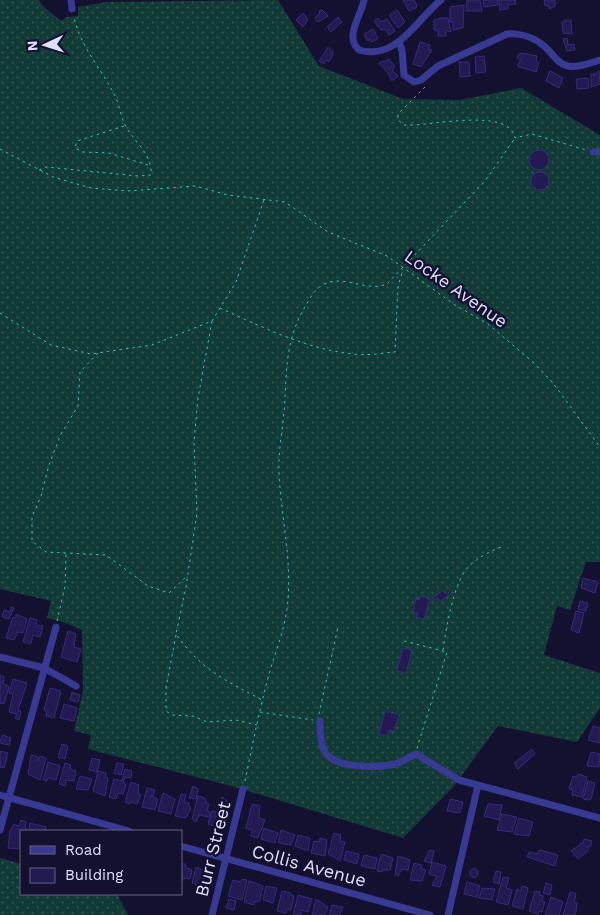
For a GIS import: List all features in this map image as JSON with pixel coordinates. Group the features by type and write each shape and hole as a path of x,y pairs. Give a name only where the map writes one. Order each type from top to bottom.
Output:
{"street":[{"path":"71,0 72,9"},
{"path":"364,0 352,34 355,46 359,50 371,52 388,48 399,42 441,0"},
{"path":"399,42 402,50 404,75 414,82 421,80 438,66 507,34 518,33 537,41 546,47 556,59 569,66 600,60"},
{"path":"0,830 56,627"},
{"path":"0,657 44,668 76,686"},
{"path":"320,721 324,752 332,759 344,764 380,766 397,764 416,754 459,780 600,818"},
{"path":"448,915 478,785"},
{"name":"Burr Street","path":"212,915 243,789"},
{"path":"0,795 124,830"},
{"name":"Collis Avenue","path":"182,846 430,915"}],"path":[{"path":"38,170 46,167 138,176 150,175 150,165 143,148 125,125 114,94 82,42 72,9"},
{"path":"429,74 425,86 398,114 398,120 404,125 482,120 498,122 508,126 514,132 515,138"},
{"path":"125,125 77,141 75,148 83,152 109,153 150,165"},
{"path":"243,789 259,712 283,627 290,575 279,466 286,358 291,338 310,298 321,286 331,282 344,281 371,288 386,284 404,268 424,243 485,181 515,138 532,134 596,152"},
{"name":"Locke Avenue","path":"0,148 53,177 91,188 128,191 195,186 228,196 286,202 328,232 387,256 488,324 534,363 553,382 600,447"},
{"path":"257,725 236,720 207,722 193,716 172,715 166,711 166,687 188,575 197,512 194,442 198,398 212,321 236,282 264,200"},
{"path":"220,308 314,347 355,355 395,352 398,288 404,268"},
{"path":"0,313 51,345 91,354 152,345 212,321"},
{"path":"98,353 80,372 78,406 61,434 32,517 32,541 46,552 106,555 148,586 168,593 188,575"},
{"path":"443,651 457,586 465,570 486,553 504,546"},
{"path":"56,627 65,586 66,553"},
{"path":"259,712 320,721 338,627"},
{"path":"176,634 191,655 217,675 262,700"},
{"path":"404,641 447,652 416,754"}],"green space":[{"path":"0,0 39,0 44,7 61,21 67,17 78,16 78,7 106,2 278,0 319,66 403,99 459,100 521,88 600,135 600,562 586,562 570,610 557,606 544,655 600,673 600,708 577,742 498,726 454,786 403,838 235,787 88,749 91,735 74,731 83,691 82,630 47,618 51,601 0,589"},
{"path":"0,858 20,864 20,895 118,895 128,915 0,915"}],"building":[{"path":"403,0 414,0 417,5 416,8 409,11"},
{"path":"467,0 480,0 482,11 466,11"},
{"path":"483,0 497,0 498,5 484,7"},
{"path":"499,0 515,0 516,4 508,5 508,9 500,10"},
{"path":"544,0 555,0 555,6 549,9 549,6 545,6"},
{"path":"464,5 463,28 453,30 453,22 450,22 450,7"},
{"path":"322,10 328,16 318,22 315,18 320,13 319,11"},
{"path":"397,10 405,22 398,28 389,15"},
{"path":"303,13 308,19 303,27 296,20"},
{"path":"338,17 342,22 331,32 327,27"},
{"path":"378,18 381,22 387,19 395,31 389,35 385,29 381,30 374,21"},
{"path":"448,18 451,32 446,30 446,36 438,36 438,30 434,30 434,20"},
{"path":"571,20 572,34 563,33 562,22"},
{"path":"373,29 378,38 372,42 370,39 368,41 364,34"},
{"path":"567,38 568,45 574,44 575,50 567,51 563,39"},
{"path":"420,42 430,45 428,49 432,50 421,67 413,64"},
{"path":"328,47 334,52 329,62 326,60 324,64 319,61"},
{"path":"522,53 537,56 536,60 539,63 536,72 517,66 521,59 517,58"},
{"path":"484,56 486,72 476,73 475,57"},
{"path":"389,59 395,67 392,70 398,76 392,81 379,63"},
{"path":"459,62 469,62 470,76 460,77"},
{"path":"599,70 600,84 591,87 591,74 595,74"},
{"path":"550,71 563,78 559,88 546,81"},
{"path":"588,78 589,88 577,89 576,79"},
{"path":"539,150 546,153 549,160 546,167 539,170 532,167 529,160 532,153"},
{"path":"540,172 546,175 549,181 546,187 540,190 534,187 531,181 534,175"},
{"path":"583,578 598,582 595,593 581,588"},
{"path":"442,591 449,595 440,601 438,598 434,600 433,598"},
{"path":"420,596 430,599 424,619 417,617 418,613 413,612 416,599 419,600"},
{"path":"580,601 588,603 586,611 578,609"},
{"path":"11,607 14,608 9,619 2,617 4,610 10,612"},
{"path":"576,611 584,613 579,633 571,630"},
{"path":"16,614 27,619 23,633 18,632 14,640 6,638 13,617 16,618"},
{"path":"30,618 37,620 36,625 43,626 40,637 33,635 31,644 23,642"},
{"path":"68,631 76,634 74,647 81,649 77,662 61,657"},
{"path":"403,648 412,650 406,673 397,671"},
{"path":"0,675 4,677 3,683 9,687 4,704 0,703"},
{"path":"13,679 27,683 18,710 21,711 19,720 15,718 17,714 9,712 13,694 9,693"},
{"path":"50,688 61,691 54,718 46,716 47,711 44,710"},
{"path":"72,692 80,695 78,702 70,700"},
{"path":"64,704 77,708 74,721 60,718"},
{"path":"385,711 399,715 394,731 389,730 387,736 379,734"},
{"path":"593,726 600,728 600,743 588,740"},
{"path":"2,735 11,738 9,745 0,743"},
{"path":"62,744 68,746 65,759 58,757"},
{"path":"532,749 535,754 518,769 514,763"},
{"path":"0,751 8,753 4,768 0,767"},
{"path":"591,752 600,754 599,767 587,766"},
{"path":"31,755 38,757 38,761 40,756 46,758 40,780 28,774"},
{"path":"92,758 100,760 97,772 89,770"},
{"path":"48,762 60,766 56,780 48,778 47,781 43,780"},
{"path":"65,763 71,765 70,769 76,771 74,781 66,780 65,786 59,784"},
{"path":"117,763 124,764 121,775 114,773"},
{"path":"125,769 132,771 131,778 125,777 122,780"},
{"path":"98,771 106,773 105,777 108,778 105,796 93,791"},
{"path":"578,774 587,777 582,797 572,795 573,790 569,789 573,776 577,777"},
{"path":"80,776 92,779 88,790 76,789"},
{"path":"114,779 123,781 126,785 123,794 118,793 116,799 109,797"},
{"path":"588,781 595,783 591,799 588,800 583,799"},
{"path":"131,782 139,785 138,793 141,795 137,804 125,802"},
{"path":"193,786 198,789 196,799 189,798"},
{"path":"147,788 155,790 153,796 150,796 158,799 155,810 142,807"},
{"path":"163,793 175,799 171,814 158,811"},
{"path":"181,794 186,795 184,802 189,803 188,806 191,808 186,818 175,816"},
{"path":"198,796 205,798 206,803 209,804 207,811 210,812 209,817 199,815 196,822 192,819"},
{"path":"222,797 228,802 221,828 208,824 212,811 217,812"},
{"path":"450,799 463,802 460,813 447,811"},
{"path":"252,804 260,806 259,818 265,820 258,838 251,836 252,830 246,828"},
{"path":"488,804 502,805 499,820 484,816"},
{"path":"502,814 517,817 512,832 497,830"},
{"path":"519,818 533,822 529,836 514,834"},
{"path":"21,820 26,822 26,830 20,830 20,849 8,848 10,831 14,824 19,826"},
{"path":"30,823 46,827 46,830 29,830"},
{"path":"264,828 278,833 275,843 261,839"},
{"path":"281,830 295,835 291,845 278,843"},
{"path":"334,833 341,835 340,841 345,842 340,861 328,854"},
{"path":"298,835 310,838 308,851 295,846"},
{"path":"320,838 327,840 325,856 311,853 314,841 319,842"},
{"path":"584,839 592,841 590,847 588,846 588,851 578,859 571,851 583,844"},
{"path":"430,850 434,851 431,863 424,861"},
{"path":"539,850 558,855 555,866 527,857 529,852 538,854"},
{"path":"346,851 359,854 357,864 344,860"},
{"path":"381,854 393,858 390,870 377,871"},
{"path":"364,855 377,858 375,869 361,866"},
{"path":"398,856 410,860 408,870 402,869 398,876 395,875"},
{"path":"432,862 446,866 440,887 432,885 437,876 429,874"},
{"path":"182,863 185,864 186,868 192,870 190,879 183,878 182,882"},
{"path":"414,863 422,865 421,869 426,870 422,881 410,880"},
{"path":"196,867 209,873 204,886 192,883"},
{"path":"474,868 479,873 474,878 469,873"},
{"path":"496,871 501,872 499,884 493,882"},
{"path":"503,877 509,878 506,888 512,890 508,905 496,902"},
{"path":"242,879 247,880 242,900 228,896 233,880 241,882"},
{"path":"249,881 263,886 260,899 258,902 255,901 254,905 244,902"},
{"path":"467,882 480,886 477,897 464,894"},
{"path":"546,883 552,885 550,895 543,893"},
{"path":"266,886 277,888 273,903 263,900"},
{"path":"522,886 528,888 523,909 512,906 517,889 521,891"},
{"path":"482,888 495,889 492,900 479,898"},
{"path":"282,891 291,893 290,895 294,896 291,910 287,909 286,913 277,911"},
{"path":"535,891 540,892 540,895 543,896 542,901 545,902 542,912 539,911 538,914 529,911"},
{"path":"570,892 576,894 574,902 577,903 576,912 575,915 563,915"},
{"path":"298,895 312,899 308,912 302,910 301,915 293,915"},
{"path":"551,897 563,902 559,915 545,915"},
{"path":"229,899 236,901 234,910 226,908"},
{"path":"316,899 328,907 325,915 312,915"},
{"path":"332,905 343,907 340,915 329,915"}]}
